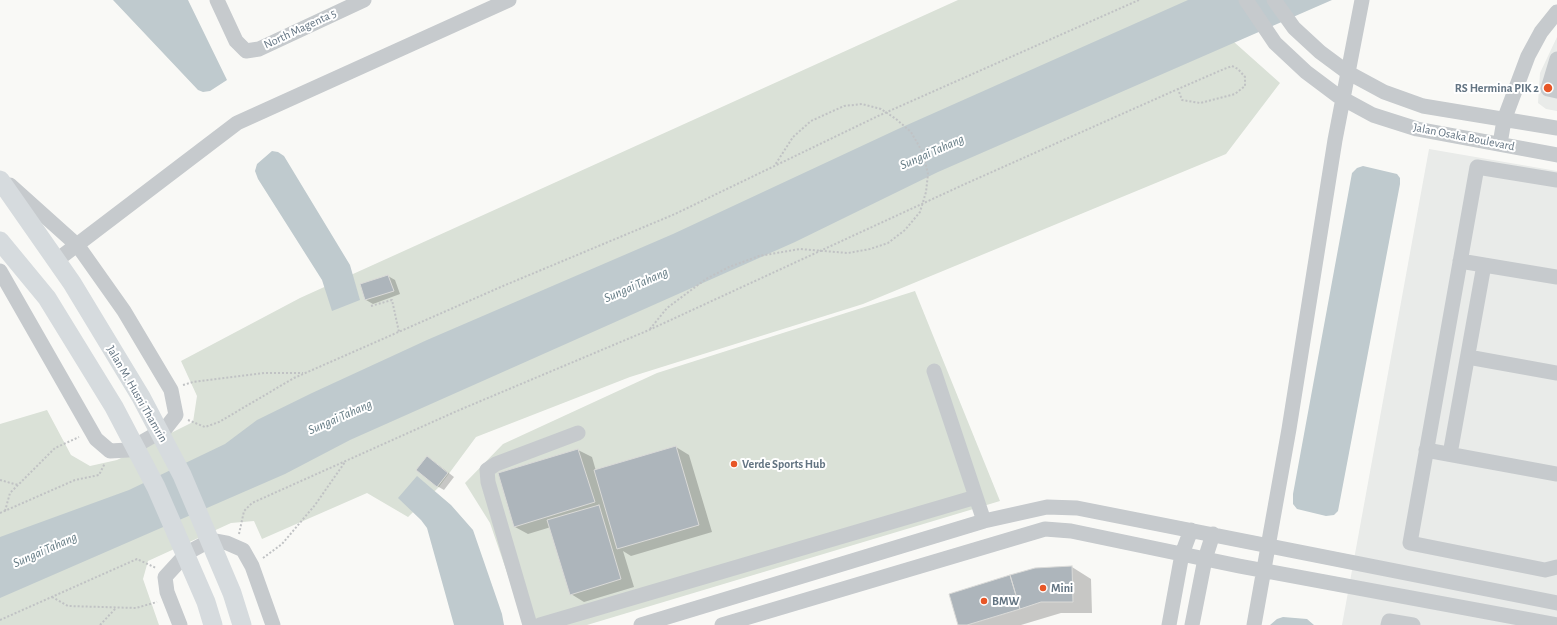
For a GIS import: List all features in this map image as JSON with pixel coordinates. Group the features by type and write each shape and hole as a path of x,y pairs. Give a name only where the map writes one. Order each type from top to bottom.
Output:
{"main road":[{"name":"Jalan M. Husni Thamrin","path":"0,180 72,283 141,397 182,475 232,593 242,625"},
{"path":"0,241 47,298 114,407 156,487 206,602 214,625"}],"street":[{"name":"North Magenta 5","path":"221,1 236,41 246,51 258,49 364,0"},
{"path":"57,260 78,246 237,123 509,0"},
{"name":"Jalan Osaka Boulevard","path":"1246,0 1275,43 1306,72 1338,96 1373,115 1417,130 1557,154"},
{"name":"Jalan Osaka Boulevard","path":"1274,0 1294,28 1320,52 1347,72 1384,92 1423,106 1557,128"},
{"path":"1254,625 1289,429 1335,140 1362,0"},
{"path":"1500,144 1504,120 1528,56 1541,32 1557,12"},
{"path":"1557,59 1548,89 1557,91"},
{"path":"1557,180 1476,167 1410,543 1545,570 1557,567"},
{"path":"0,176 78,246 124,311 171,390 176,415 166,429 128,450 110,451 96,439 0,271"},
{"path":"1460,261 1557,277"},
{"path":"1450,454 1484,265"},
{"path":"1468,357 1557,373"},
{"path":"934,371 984,521"},
{"path":"530,625 488,482 487,470 496,464 578,433"},
{"path":"1426,450 1557,474"},
{"path":"540,625 976,497"},
{"path":"641,625 984,521 1047,508 1078,508 1557,602"},
{"path":"722,625 1045,529 1071,531 1239,566 1557,625"},
{"path":"1169,625 1182,554 1190,530"},
{"path":"1192,625 1205,559 1213,534"},
{"path":"180,625 170,599 165,577 187,553 211,540 243,550 252,566 273,625"},
{"path":"1388,625 1389,621 1413,625"}],"path":[{"path":"176,415 205,427 212,424 304,373 675,214 885,113 1139,0"},
{"path":"236,547 244,511 252,503 457,411 649,330 965,184 1178,89 1232,66 1238,69 1245,77 1245,86 1235,94 1200,103 1182,100 1178,89"},
{"path":"649,330 667,308 706,279 729,267 759,256 800,249 848,253 870,249 888,243 905,230 920,212 926,192 928,174 923,153 911,132 881,109 862,104 844,106 826,112 811,121 793,137 774,166"},
{"path":"371,306 392,300 398,332"},
{"path":"171,390 193,382 264,373 304,373"},
{"path":"5,511 10,493 55,448 91,431"},
{"path":"0,513 75,480 100,475 110,451"},
{"path":"252,566 282,544 315,505 346,461"},
{"path":"0,480 18,485"},
{"path":"0,620 137,559 168,573"},
{"path":"52,597 68,606 116,608 136,608 170,599"},
{"path":"100,625 116,608"}],"shaded area":[{"path":"958,0 1212,0 1234,42 1280,83 1226,154 863,304 630,377 476,437 439,487 408,517 367,493 262,539 254,521 231,523 148,561 143,579 159,625 0,625 0,424 47,410 71,455 90,466 117,460 193,422 197,396 181,361 300,298"},
{"name":"RS Hermina PIK 2","path":"1557,37 1557,111 1546,109 1538,103 1540,73"},
{"path":"1429,149 1557,171 1557,625 1342,625"},
{"name":"Verde Sports Hub","path":"915,291 1000,501 587,625 525,625 490,523 465,483 503,444 657,373"}],"water":[{"path":"113,0 188,0 227,80 210,91 203,92 198,90"},
{"name":"Sungai Tahang","path":"1188,0 1332,0 938,172 795,242 350,440 285,474 0,598 0,537 129,490 225,444 257,420 312,393 427,340 673,234 898,129"},
{"path":"272,151 278,152 284,156 350,265 360,300 332,311 322,280 258,179 255,171 257,164"},
{"path":"1363,166 1397,174 1400,178 1400,184 1338,511 1334,515 1326,516 1297,509 1293,504 1293,494 1352,173 1357,168"},
{"path":"417,476 451,505 473,530 502,614 504,625 454,625 427,528 421,520 398,498"},
{"path":"1283,617 1307,619 1314,625 1270,625 1277,619"}],"building":[{"path":"388,275 394,291 365,300 360,284"},
{"path":"676,446 699,525 617,549 594,470"},
{"path":"578,449 595,502 514,527 498,473"},
{"path":"427,456 448,473 437,487 416,470"},
{"path":"599,505 621,579 570,595 547,520"},
{"name":"Mini","path":"1072,566 1073,602 1041,602 1020,609 1010,575 1035,568"},
{"name":"BMW","path":"1010,575 1020,609 967,625 958,625 949,594"}],"place":[{"name":"RS Hermina PIK 2","path":"1548,88"},
{"name":"Verde Sports Hub","path":"734,464"},
{"name":"Mini","path":"1043,588"},
{"name":"BMW","path":"984,601"}]}
